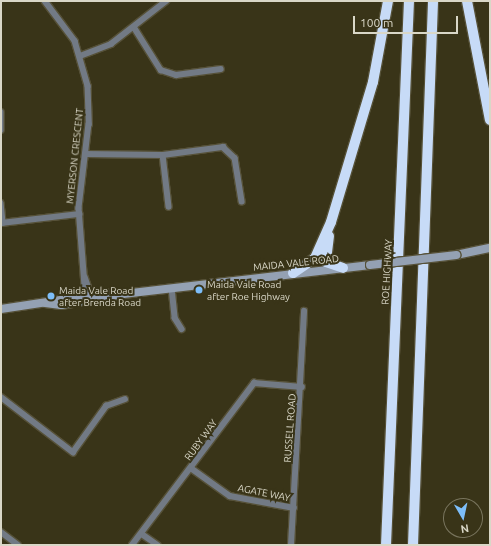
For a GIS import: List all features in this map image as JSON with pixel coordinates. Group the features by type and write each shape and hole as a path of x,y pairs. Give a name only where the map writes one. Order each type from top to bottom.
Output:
{"highway":[{"path":"293,273 315,258 331,222 373,82 388,1"},
{"name":"ROE HIGHWAY","path":"386,545 409,1"},
{"path":"413,545 433,1"},
{"path":"467,1 490,120"},
{"path":"331,222 326,262 344,268"}],"main road":[{"name":"MAIDA VALE ROAD","path":"471,254 490,248"},
{"name":"MAIDA VALE ROAD","path":"1,308 44,302 56,305 89,298 293,273 456,255 490,254"}],"street":[{"name":"MYERSON CRESCENT","path":"45,1 75,41 80,56 89,99 79,214 85,277 89,298"},
{"path":"80,56 104,48 134,27 166,1"},
{"path":"134,27 161,70 176,74 221,69"},
{"path":"1,112 1,130"},
{"path":"85,154 163,155 216,147 228,149 234,158 242,201"},
{"path":"163,155 169,207"},
{"path":"1,203 2,223 79,214"},
{"path":"172,288 176,318 182,330"},
{"name":"RUSSELL ROAD","path":"291,545 302,387 304,311"},
{"name":"RUBY WAY","path":"132,545 142,534 254,382 302,387"},
{"path":"1,398 73,452 106,406 125,400"},
{"name":"AGATE WAY","path":"191,468 230,496 294,508"},
{"path":"1,532 18,545"},
{"path":"142,534 158,545"}],"place":[{"name":"Maida Vale Road after Roe Highway","path":"199,290"},
{"name":"Maida Vale Road after Brenda Road","path":"51,296"}]}
